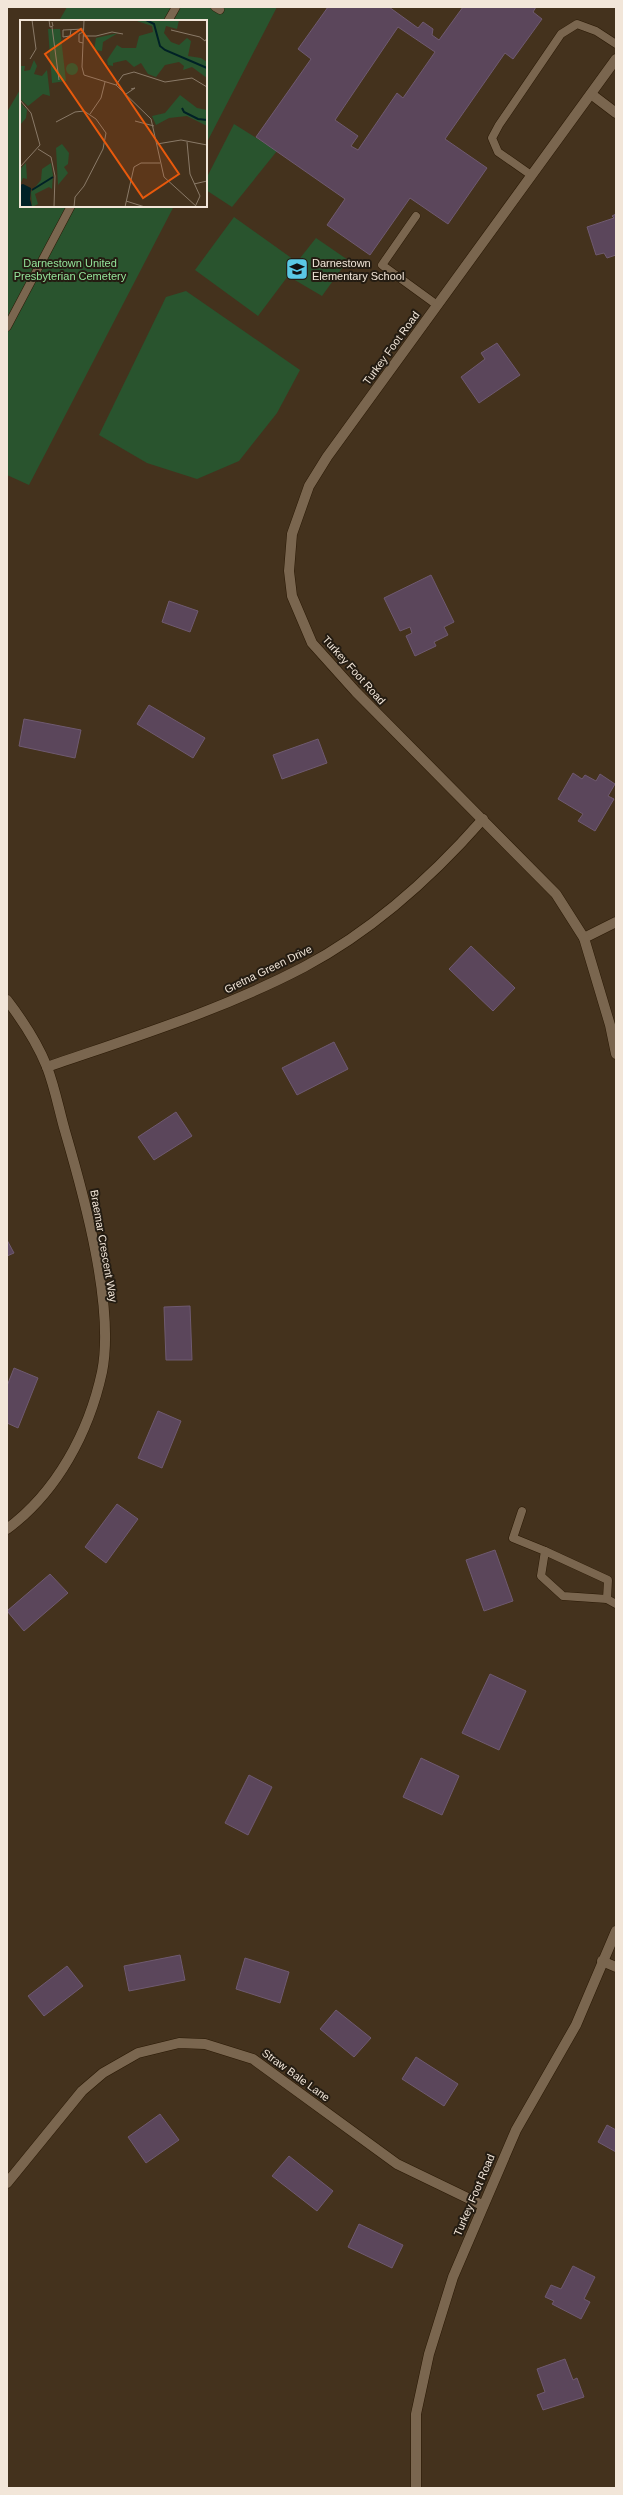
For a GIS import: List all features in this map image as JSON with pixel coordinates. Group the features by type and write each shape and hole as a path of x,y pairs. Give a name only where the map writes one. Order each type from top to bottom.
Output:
{"street":[{"name":"Turkey Foot Road","path":"616,59 531,174 327,457 309,486 292,534 289,571 292,596 312,643 356,692 556,894 584,938 610,1025 616,1054"},
{"path":"591,94 616,113"},
{"name":"Gretna Green Drive","path":"47,1067 212,1009 304,966 364,928 417,887 447,859 483,819"},
{"path":"584,938 616,922"},
{"name":"Braemar Crescent Way","path":"7,1000 27,1025 47,1067 79,1180 100,1282 104,1323 102,1371 88,1420 70,1459 22,1518 7,1529"},
{"name":"Turkey Foot Road","path":"416,2488 416,2414 429,2354 453,2277 482,2205 516,2130 576,2025 616,1931"},
{"path":"602,1961 616,1966"},
{"name":"Straw Bale Lane","path":"7,2183 82,2091 103,2074 138,2053 179,2043 205,2044 253,2059 397,2164 482,2205"}],"lane":[{"path":"169,20 176,7"},
{"path":"531,174 498,152 492,138 498,125 561,34 577,24 596,31 616,44"},
{"path":"7,327 71,207"},
{"path":"416,216 382,265 437,305"},
{"path":"522,1510 513,1538 608,1580 607,1599"},
{"path":"545,1551 541,1576 563,1596 607,1599 616,1604"}],"green space":[{"path":"67,7 277,7 207,142 207,20 60,20"},
{"name":"Darnestown United Presbyterian Cemetery","path":"20,90 20,207 173,207 29,485 7,475 7,112"},
{"path":"234,124 277,151 232,207 207,191 207,177"},
{"path":"234,217 297,262 316,238 348,260 322,296 288,276 258,316 195,270"},
{"path":"186,291 300,370 277,413 239,461 197,479 147,463 99,435 166,297"}],"building":[{"name":"Darnestown Elementary School","path":"328,7 389,7 418,28 423,22 433,29 432,35 439,40 463,7 536,7 533,12 542,19 513,59 505,53 445,139 487,168 448,224 410,198 370,255 327,225 345,199 256,137 311,59 298,49","holes":["398,27 435,52 403,98 397,93 358,150 351,146 358,136 335,120"]},
{"path":"616,214 616,255 607,258 604,253 596,255 587,227 614,218 612,216"},
{"path":"497,343 520,375 479,403 461,377 485,359 481,353"},
{"path":"431,575 454,622 444,627 448,635 434,642 436,646 415,656 406,636 412,633 410,627 400,631 384,598"},
{"path":"169,601 198,611 190,632 162,622"},
{"path":"149,705 205,738 193,758 137,724"},
{"path":"24,719 81,730 75,758 19,746"},
{"path":"318,739 327,763 282,779 273,755"},
{"path":"573,773 582,779 585,775 596,781 600,774 615,784 608,796 614,799 595,831 578,821 583,814 558,799"},
{"path":"471,946 515,988 493,1011 449,969"},
{"path":"334,1042 348,1069 297,1095 282,1068"},
{"path":"176,1112 192,1136 154,1160 138,1137"},
{"path":"7,1240 14,1253 7,1256"},
{"path":"190,1306 192,1360 166,1360 164,1307"},
{"path":"14,1368 38,1378 18,1428 7,1423 7,1386"},
{"path":"158,1411 181,1421 162,1468 138,1458"},
{"path":"117,1504 138,1519 106,1563 85,1547"},
{"path":"495,1550 513,1601 484,1611 466,1560"},
{"path":"50,1574 68,1593 24,1631 7,1611"},
{"path":"490,1674 526,1691 499,1750 462,1733"},
{"path":"421,1758 459,1776 442,1815 403,1797"},
{"path":"249,1775 272,1787 248,1835 225,1823"},
{"path":"180,1955 185,1980 129,1991 124,1966"},
{"path":"245,1958 289,1972 280,2003 236,1989"},
{"path":"67,1966 83,1986 44,2016 28,1996"},
{"path":"336,2010 371,2038 354,2057 320,2029"},
{"path":"416,2057 458,2084 444,2106 402,2079"},
{"path":"160,2114 179,2140 146,2163 128,2137"},
{"path":"607,2125 616,2130 616,2152 598,2142"},
{"path":"289,2156 333,2191 317,2211 272,2176"},
{"path":"359,2224 403,2245 392,2268 348,2247"},
{"path":"573,2266 595,2277 584,2299 590,2302 581,2319 552,2304 554,2301 545,2297 551,2285 561,2289"},
{"path":"565,2359 573,2380 577,2378 584,2397 543,2410 537,2395 545,2392 537,2369"}],"place":[{"name":"Darnestown Elementary School","path":"297,269"}]}
